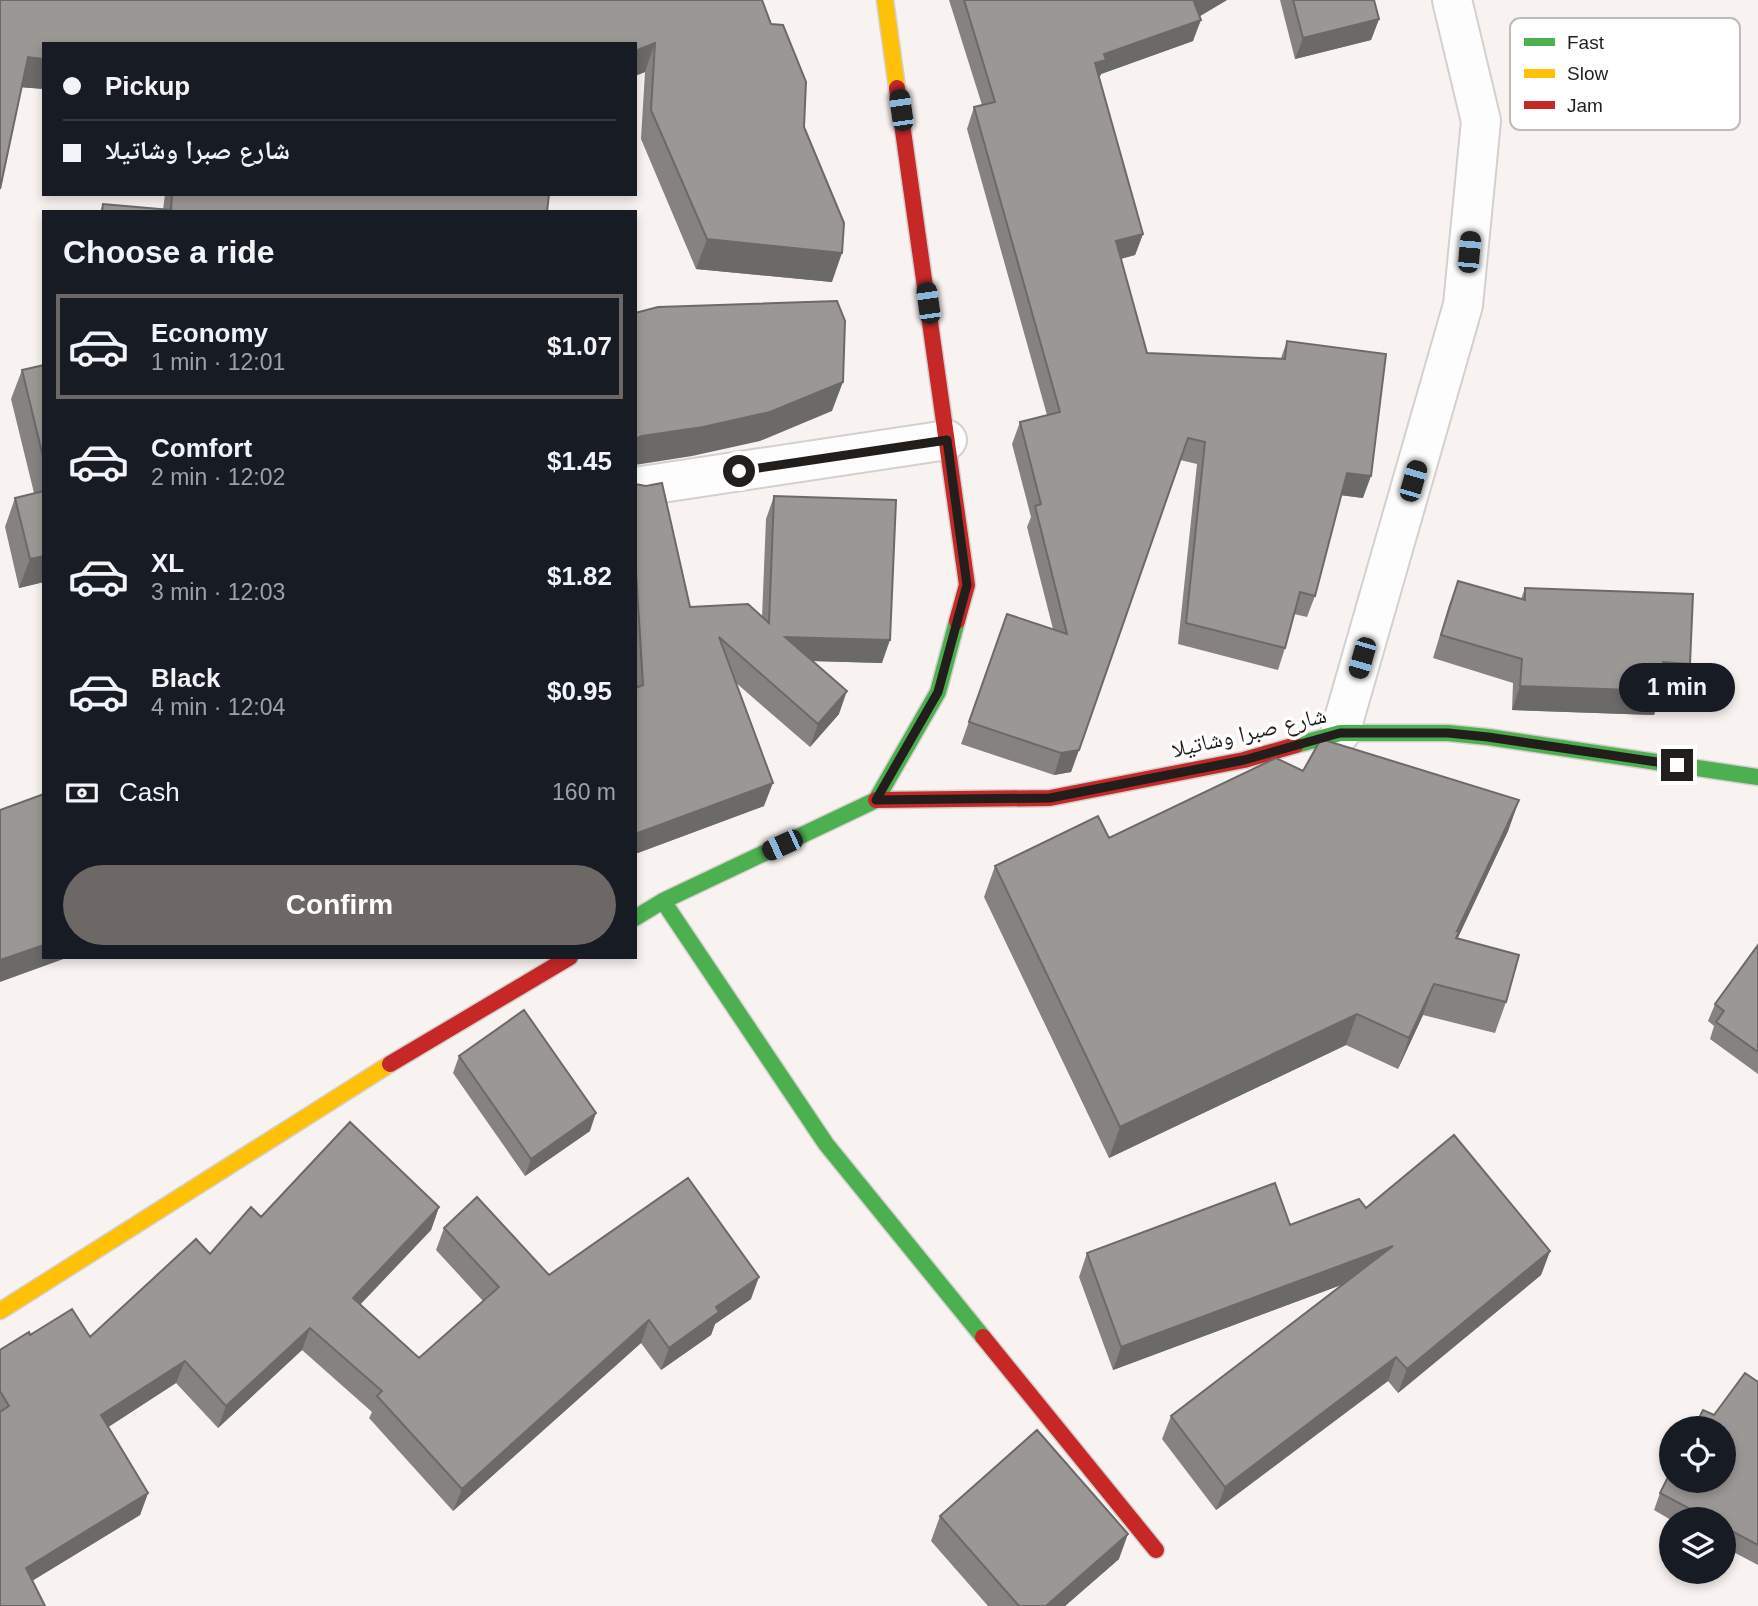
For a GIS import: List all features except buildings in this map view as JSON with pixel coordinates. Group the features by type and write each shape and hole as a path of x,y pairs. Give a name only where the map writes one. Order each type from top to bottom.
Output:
{"street":[{"path":"637,917 663,901 876,800 938,692 967,585 885,0"},
{"path":"1340,733 1464,305 1481,121 1452,0"},
{"path":"637,486 947,440"},
{"name":"شارع صبرا وشاتيلا","path":"876,800 1050,798 1244,760 1340,733 1448,733 1488,737 1758,777"},
{"path":"663,901 826,1144 1156,1550"},
{"path":"0,1311 405,1055 567,959"}],"traffic: fast":[{"path":"637,917 663,901 876,800 938,692 957,621"},
{"path":"1296,745 1340,733 1448,733 1758,777"},
{"path":"663,901 826,1144 983,1337"}],"traffic: slow":[{"path":"885,0 897,88"},
{"path":"0,1311 390,1064"}],"traffic: jam":[{"path":"897,88 967,585 957,621"},
{"path":"876,800 1050,798 1244,760 1296,745"},
{"path":"390,1064 567,959"},
{"path":"983,1337 1156,1550"}],"route":[{"path":"739,471 947,440 967,585 938,692 876,800 1050,798 1244,760 1340,733 1448,733 1677,765"}]}
